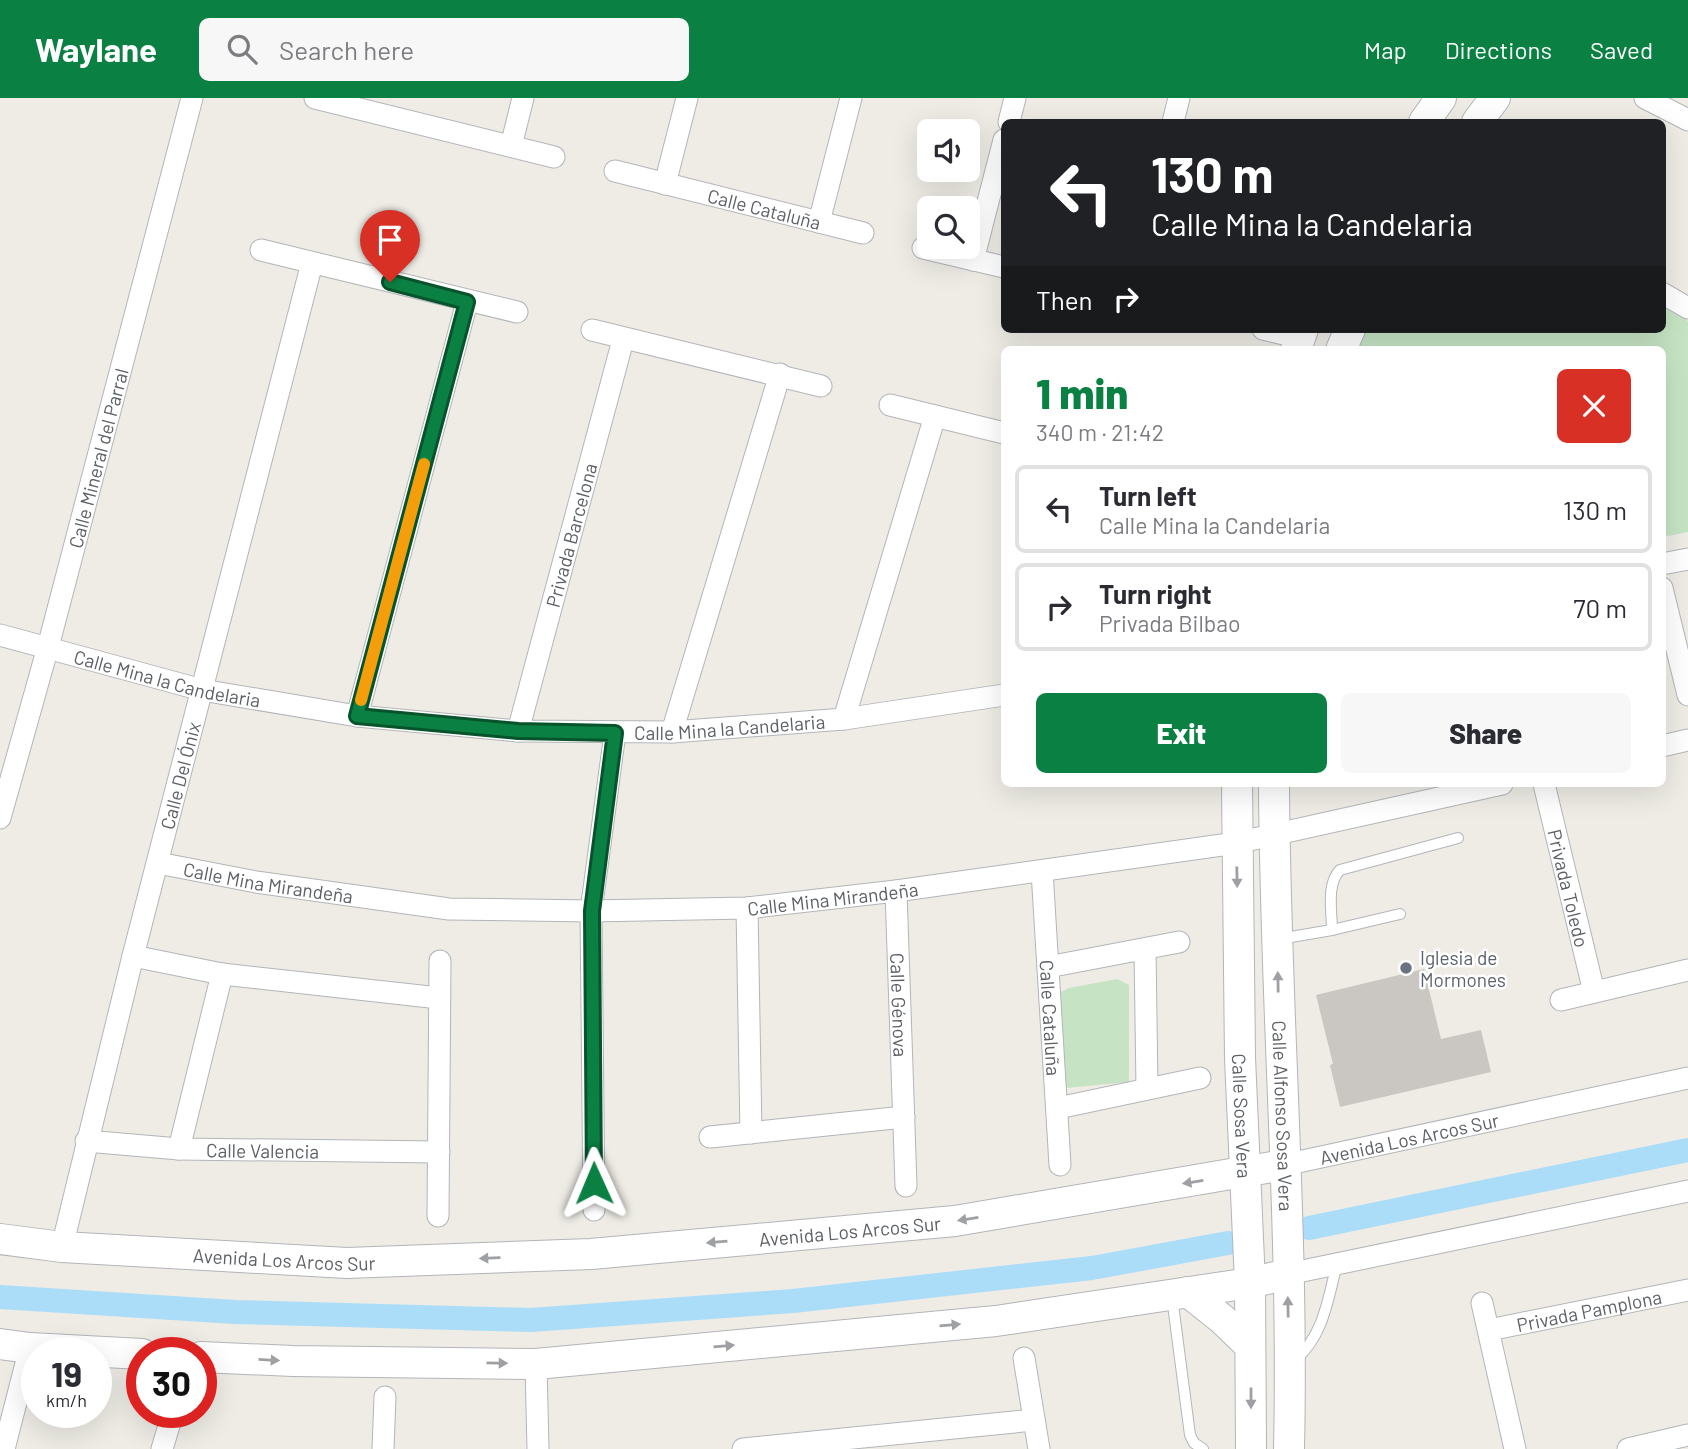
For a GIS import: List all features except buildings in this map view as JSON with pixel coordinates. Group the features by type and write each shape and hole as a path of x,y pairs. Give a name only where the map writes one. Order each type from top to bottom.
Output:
{"street":[{"name":"Calle Mineral del Parral","path":"0,818 48,647 192,98"},
{"path":"315,98 357,103 554,157"},
{"path":"510,146 523,98"},
{"path":"665,184 687,98"},
{"path":"819,222 851,98"},
{"path":"1010,119 1015,98"},
{"path":"1173,119 1179,98"},
{"path":"1426,119 1441,98"},
{"path":"1479,119 1495,98"},
{"path":"1645,98 1688,120"},
{"path":"974,260 1001,152"},
{"name":"Calle Cataluña","path":"615,171 863,233"},
{"path":"261,250 517,312"},
{"path":"970,259 1001,266"},
{"name":"Calle Del Ónix","path":"62,1247 133,956 312,263"},
{"path":"1666,295 1688,308"},
{"path":"357,716 467,302"},
{"path":"592,330 623,340 780,374 821,386"},
{"path":"1278,333 1300,339"},
{"name":"Privada Barcelona","path":"518,731 623,340"},
{"path":"672,732 780,374"},
{"path":"890,405 1001,432"},
{"path":"844,719 935,416"},
{"path":"1666,563 1688,559"},
{"path":"1666,604 1688,695"},
{"name":"Calle Mina la Candelaria","path":"0,635 202,690 357,716 518,731 672,732 844,719 1001,695"},
{"path":"594,1210 592,911 615,733"},
{"path":"1666,745 1688,740"},
{"name":"Calle Sosa Vera","path":"1237,787 1240,1058 1247,1173 1251,1449"},
{"name":"Calle Alfonso Sosa Vera","path":"1273,787 1288,1274 1289,1449"},
{"name":"Calle Mina Mirandeña","path":"158,863 256,882 449,909 592,911 747,908 896,891 1236,843 1489,787"},
{"name":"Privada Toledo","path":"1545,787 1594,992"},
{"name":"Calle Cataluña","path":"1042,871 1060,1165"},
{"name":"Calle Génova","path":"896,891 906,1186"},
{"path":"747,908 751,1133"},
{"path":"1048,967 1179,942"},
{"path":"1145,948 1147,1089"},
{"path":"133,956 222,974 439,998"},
{"path":"438,1216 439,961"},
{"path":"1561,1000 1688,970"},
{"path":"179,1149 222,974"},
{"path":"1058,1108 1200,1078"},
{"name":"Avenida Los Arcos Sur","path":"0,1239 62,1247 347,1263 592,1254 955,1221 1247,1173 1688,1078"},
{"path":"710,1137 904,1117"},
{"name":"Calle Valencia","path":"86,1141 179,1149 439,1152"},
{"path":"217,1358 536,1364 996,1321 1250,1283 1688,1191"},
{"name":"Privada Pamplona","path":"1489,1330 1688,1290"},
{"path":"1180,1293 1222,1319 1250,1346"},
{"path":"1482,1303 1515,1449"},
{"path":"0,1344 21,1347"},
{"path":"1024,1358 1039,1449"},
{"path":"536,1364 538,1449"},
{"path":"4,1449 21,1383"},
{"path":"383,1449 385,1397"},
{"path":"743,1449 1034,1420"},
{"path":"162,1449 168,1428"},
{"path":"1628,1449 1688,1435"}],"lane":[{"path":"1332,930 1332,886 1340,870 1458,838"},
{"path":"1277,940 1400,914"},
{"path":"1289,1365 1315,1338 1337,1264"},
{"path":"1180,1293 1190,1436 1194,1443 1203,1449"}],"green space":[{"path":"1666,309 1688,321 1688,532 1666,536 1666,346 1357,346 1362,333 1666,333"},
{"path":"1117,979 1129,985 1129,1082 1066,1088 1055,995 1069,988"}],"waterway":[{"path":"1309,1228 1688,1150"},
{"path":"0,1297 235,1312 531,1320 793,1301 1092,1268 1228,1243"}],"slow traffic":[{"path":"361,700 424,464"}],"place":[{"name":"Iglesia de Mormones","path":"1406,968"}],"route":[{"path":"390,282 467,302 357,716 518,731 615,733 592,911 594,1183"}]}
